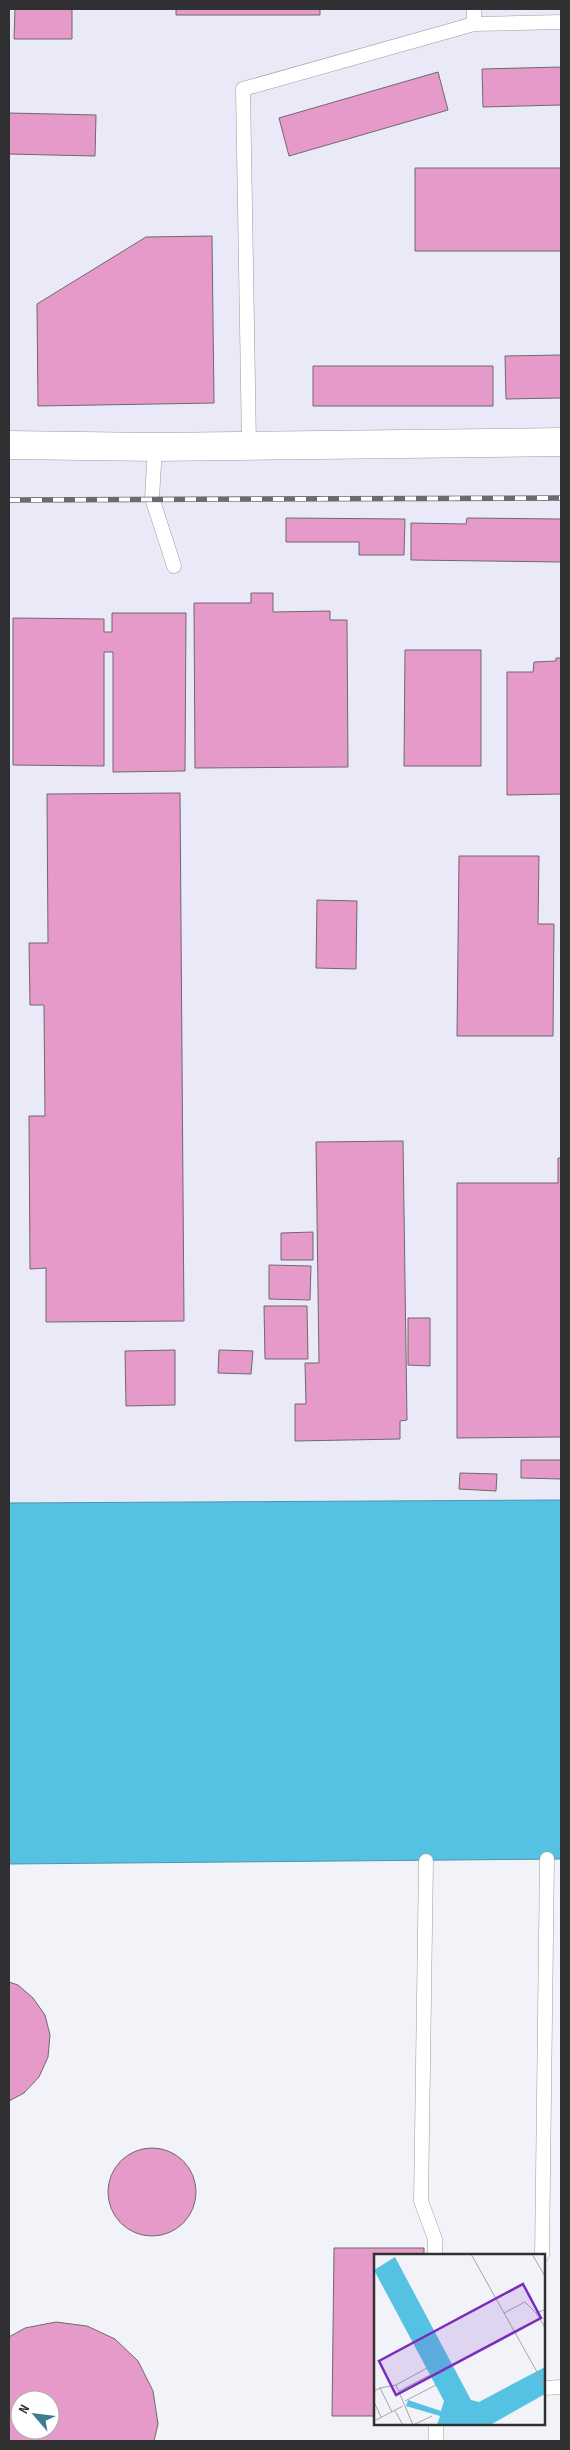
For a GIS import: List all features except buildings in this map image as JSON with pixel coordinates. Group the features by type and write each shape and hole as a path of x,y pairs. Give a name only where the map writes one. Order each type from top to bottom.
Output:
{"street":[{"path":"9,445 155,447 561,442"}],"lane":[{"path":"474,9 474,24"},
{"path":"249,445 243,89 474,24 561,22"},
{"path":"155,447 152,498 174,566"},
{"path":"542,2254 547,1859"},
{"path":"426,1861 421,2201 435,2239 435,2254"},
{"path":"545,2388 561,2388"},
{"path":"436,2425 436,2441"}],"shaded area":[{"path":"9,9 561,9 561,1500 9,1503"}],"water":[{"path":"561,1500 561,1859 9,1864 9,1503"}],"railway":[{"path":"9,500 561,498"}]}
